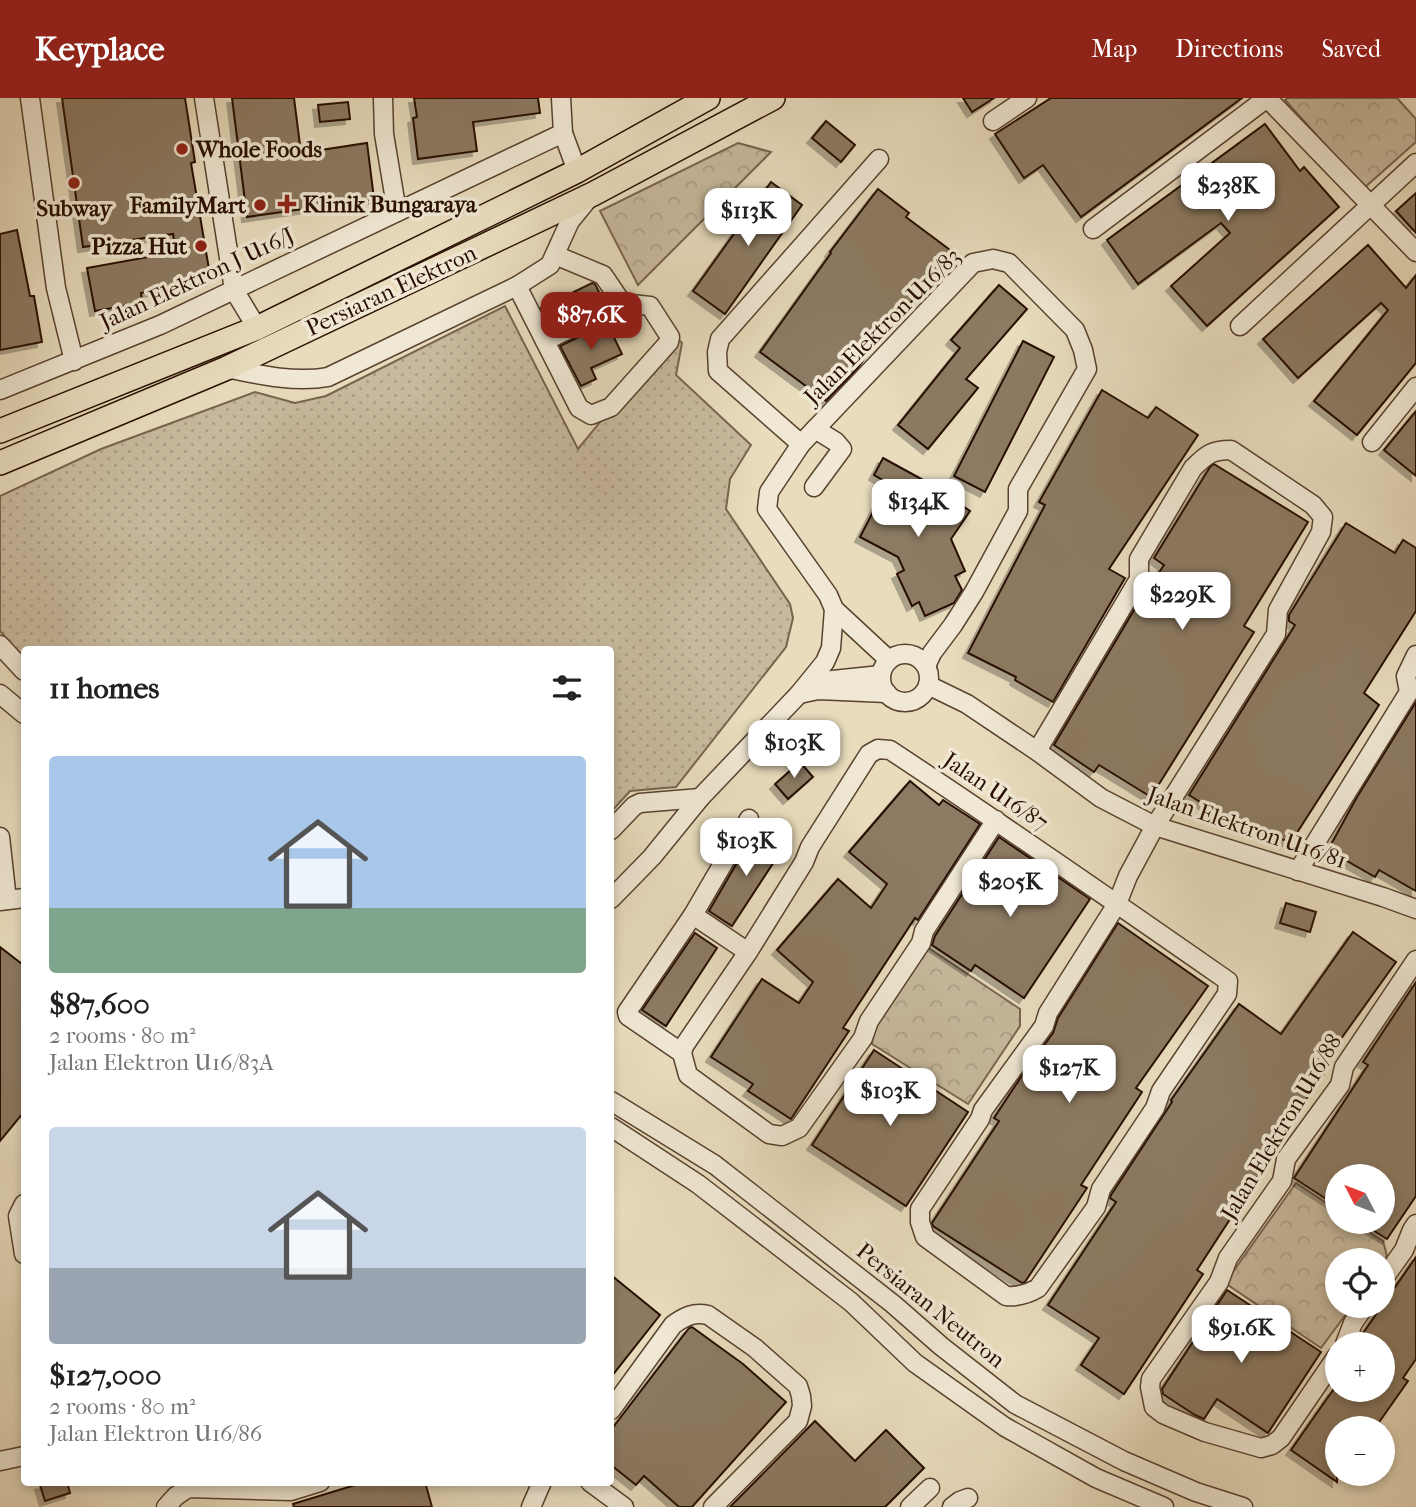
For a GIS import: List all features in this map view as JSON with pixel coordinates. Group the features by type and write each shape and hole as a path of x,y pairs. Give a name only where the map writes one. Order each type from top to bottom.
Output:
{"main road":[{"name":"Persiaran Elektron","path":"0,431 257,328 577,172 708,98"},
{"name":"Persiaran Elektron","path":"0,463 227,369 593,194 773,98"}],"street":[{"path":"30,98 56,288 74,361"},
{"path":"204,98 234,290 257,328"},
{"path":"383,98 384,134 397,212"},
{"path":"561,98 563,133 577,172"},
{"path":"993,121 1027,98"},
{"path":"1093,229 1267,98 1416,252"},
{"name":"Jalan Elektron J U16/J","path":"0,390 160,325 563,133"},
{"path":"800,444 718,371 717,352 720,338 879,159"},
{"path":"1240,326 1416,163"},
{"path":"227,369 311,380 328,377 517,286 550,265 570,221 593,194"},
{"path":"555,255 603,275 622,303"},
{"name":"Jalan Elektron U16/83","path":"885,668 834,609 828,595 768,509 769,492 800,444 973,263 993,259 1009,262 1075,330 1087,369 1018,489 1018,511 969,585 953,625 932,653 926,666"},
{"path":"517,286 579,408 591,415 611,407 669,342 670,337 650,306 622,303 545,341"},
{"path":"1372,442 1416,387"},
{"path":"814,487 842,449 815,429"},
{"path":"1037,751 1139,579 1139,559 1193,468 1205,456 1212,452 1231,450 1313,505 1323,517 1321,532 1278,610 1276,634 1155,826 1128,876 1117,904 1048,1013 1044,1026 983,1110 980,1119 920,1209 919,1222 925,1237 1006,1296 1015,1297 1038,1288 1096,1207 1101,1189 1155,1108 1161,1091 1227,994 1228,981 1117,904"},
{"path":"614,896 652,857 700,798 799,694 825,662 831,648 834,609"},
{"path":"0,645 21,668"},
{"path":"799,694 819,681 885,668 902,654 917,656 926,666 930,679 925,692 906,702 887,694 883,688 885,668"},
{"path":"1298,871 1409,692 1406,676 1416,655"},
{"name":"Jalan Elektron U16/81","path":"928,685 967,704 1101,798 1155,826 1416,909"},
{"path":"799,694 818,690 887,694"},
{"path":"0,694 21,712"},
{"name":"Jalan U16/87","path":"748,952 869,754 878,749 890,750 1117,904"},
{"path":"614,827 637,804 700,798"},
{"path":"682,1053 627,1014 693,915 749,820"},
{"path":"693,915 748,952 684,1046 682,1053 688,1075 769,1134 782,1136 799,1128 863,1038 869,1021 921,943 924,931 996,820"},
{"path":"0,837 11,900"},
{"name":"Jalan Elektron U16/88","path":"1325,1374 1281,1438 1272,1445 1261,1448 1205,1432 1163,1414 1154,1406 1151,1397 1151,1379 1219,1282 1228,1258 1282,1181 1286,1159 1340,1085 1344,1067 1416,960"},
{"name":"Persiaran Neutron","path":"614,1103 715,1165 893,1304 1015,1404 1124,1461 1196,1492 1243,1507"},
{"path":"614,1129 698,1184 851,1302 915,1363 1005,1427 1096,1478 1164,1507"},
{"path":"21,1210 18,1216 21,1236"},
{"path":"1395,1263 1416,1224"},
{"path":"614,1406 673,1325 681,1318 700,1313 708,1315 755,1348 798,1386 802,1396 798,1421 713,1507"},
{"path":"0,1461 21,1457"},
{"path":"166,1507 176,1496 188,1489 291,1491 307,1486"},
{"path":"531,1507 540,1486"},
{"path":"595,1486 624,1507"},
{"path":"910,1507 930,1488"}],"green space":[{"path":"1397,98 1416,119 1416,142 1364,188 1285,100"},
{"path":"738,143 771,152 638,285 600,211"},
{"path":"505,306 578,449 673,333 682,343 676,375 751,445 730,479 726,509 790,604 793,618 786,647 676,787 630,791 614,809 614,646 21,646 21,656 0,631 0,496 101,449 255,392 295,403 326,396"},
{"path":"924,945 1020,1009 1020,1026 968,1104 872,1044 873,1031"},
{"path":"1296,1183 1325,1202 1325,1234 1372,1234 1383,1241 1385,1248 1325,1248 1325,1318 1343,1318 1333,1332 1325,1332 1325,1343 1321,1348 1225,1283"}],"building":[{"path":"62,98 185,98 195,162 191,163 211,281 141,293 142,303 95,311 87,268 176,252 173,234 83,247"},
{"path":"232,98 294,98 301,153 367,143 374,199 247,217"},
{"path":"414,98 538,98 540,113 473,122 477,151 418,159 413,118 417,117"},
{"path":"963,98 994,98 972,112"},
{"path":"1051,98 1242,98 1081,217 1043,165 1024,178 995,134"},
{"path":"348,102 350,119 320,122 318,105"},
{"path":"826,121 855,145 841,162 812,138"},
{"path":"1265,124 1300,171 1304,167 1339,207 1207,326 1171,286 1230,233 1221,223 1138,284 1107,240"},
{"path":"771,182 802,205 725,314 693,291"},
{"path":"878,189 909,213 906,217 950,250 903,313 899,310 857,369 826,401 760,352"},
{"path":"1416,193 1416,233 1396,211"},
{"path":"17,230 30,296 34,296 42,342 0,350 0,234"},
{"path":"1368,245 1406,288 1416,275 1416,363 1357,435 1314,401 1388,310 1381,303 1298,378 1263,339"},
{"path":"592,283 603,300 550,326 541,308"},
{"path":"999,285 1027,309 966,379 978,388 928,449 898,425 960,348 951,340"},
{"path":"607,323 622,354 591,368 596,379 581,386 560,346"},
{"path":"1023,341 1054,357 985,492 954,476"},
{"path":"1102,390 1148,418 1156,407 1198,435 1109,569 1125,578 1053,702 1015,680 1016,677 968,653 1045,505 1039,502"},
{"path":"1416,411 1416,476 1384,450"},
{"path":"883,458 925,481 916,499 936,513 948,496 970,511 951,539 965,571 955,576 962,590 954,603 925,616 919,602 912,606 897,574 904,570 898,557 860,537 888,483 874,475"},
{"path":"1214,464 1308,522 1244,626 1254,632 1151,797 1099,765 1094,772 1054,745 1134,610 1164,565 1154,558"},
{"path":"1346,523 1395,553 1403,540 1416,548 1416,611 1364,693 1379,705 1291,842 1240,827 1189,795 1295,625 1289,621 1289,615"},
{"path":"1416,702 1416,891 1379,870 1375,877 1328,850 1357,797"},
{"path":"800,762 813,777 788,799 775,784"},
{"path":"910,781 939,805 943,800 980,824 843,1028 849,1031 791,1119 748,1091 753,1084 711,1057 762,979 799,1003 813,982 777,950 838,879 871,908 887,884 849,852"},
{"path":"756,830 783,848 732,926 709,911"},
{"path":"999,837 1090,899 1024,998 975,965 971,971 932,945 935,936"},
{"path":"1286,903 1316,912 1310,932 1280,923"},
{"path":"1118,923 1208,986 1136,1088 1142,1092 1081,1185 1087,1188 1022,1283 932,1223 999,1121 994,1118 1053,1033 1058,1018"},
{"path":"1353,932 1396,962 1323,1064 1328,1068 1258,1167 1262,1170 1197,1270 1203,1274 1124,1394 1081,1365 1099,1338 1048,1305 1116,1202 1110,1198 1111,1195 1171,1100 1239,1004 1281,1034"},
{"path":"695,933 717,948 666,1026 642,1010"},
{"path":"0,947 21,963 21,1116 0,1141"},
{"path":"1416,982 1416,1196 1395,1227 1395,1164 1325,1164 1325,1198 1294,1178 1368,1065 1363,1062"},
{"path":"874,1050 968,1112 906,1206 812,1145"},
{"path":"1416,1257 1416,1359 1403,1378 1408,1381 1395,1400 1395,1332 1364,1332 1374,1318 1395,1318 1395,1287"},
{"path":"614,1277 660,1315 614,1373"},
{"path":"1227,1290 1321,1352 1268,1433 1217,1399 1204,1419 1163,1394 1162,1389"},
{"path":"692,1327 743,1364 786,1402 692,1507 679,1507 644,1476 636,1485 614,1467 614,1426"},
{"path":"1325,1401 1393,1402 1383,1416 1325,1416 1325,1474 1291,1450"},
{"path":"815,1421 855,1461 886,1430 924,1468 885,1507 730,1507"},
{"path":"40,1486 68,1486 70,1493 45,1501"},
{"path":"352,1486 426,1486 432,1507 294,1507 293,1504"}],"place":[{"name":"Whole Foods","path":"182,149"},
{"name":"Subway","path":"74,183"},
{"name":"Klinik Bungaraya","path":"287,204"},
{"name":"FamilyMart","path":"260,205"},
{"name":"Pizza Hut","path":"201,246"}]}
